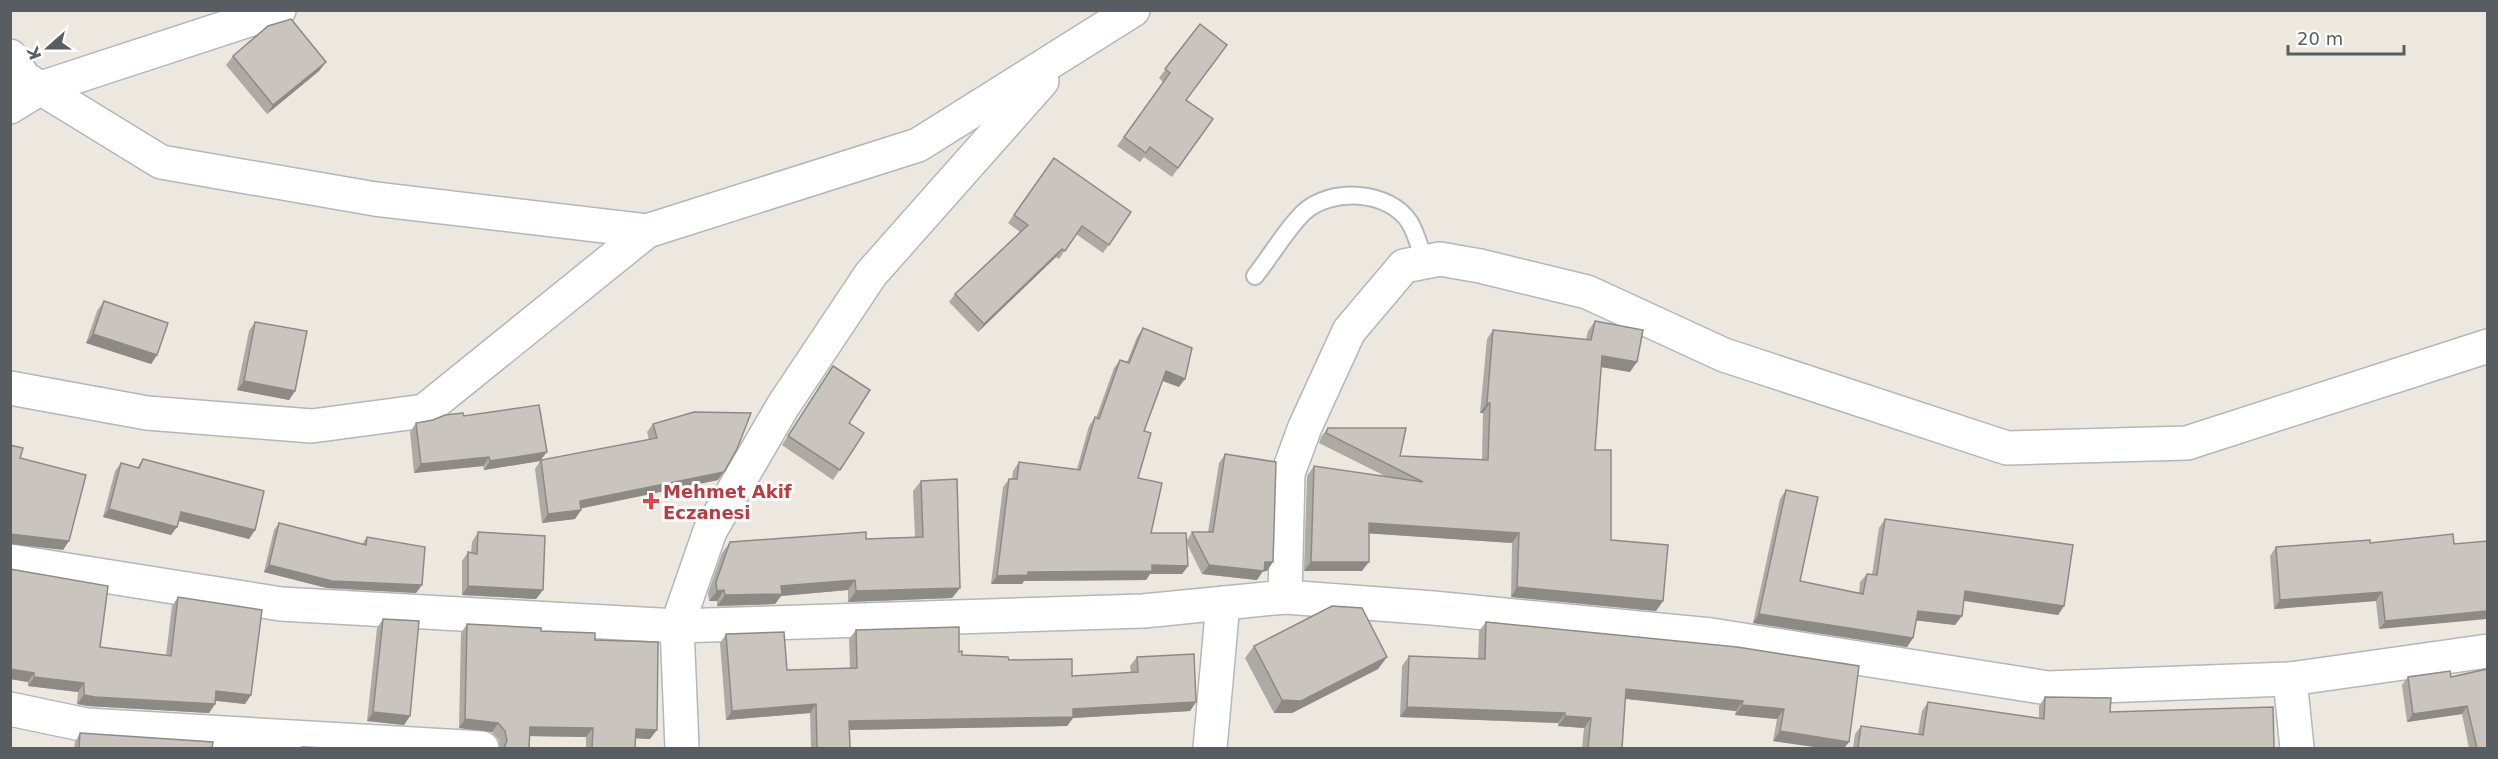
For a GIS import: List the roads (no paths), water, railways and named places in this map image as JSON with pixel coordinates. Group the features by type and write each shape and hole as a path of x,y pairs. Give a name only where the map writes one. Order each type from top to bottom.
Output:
{"street":[{"path":"10,107 40,88 279,10"},
{"path":"10,388 147,412 312,426 424,411 647,231 918,145 1133,10"},
{"path":"10,56 24,78 161,162 375,199 647,231"},
{"path":"682,748 677,626 710,531 783,406 872,274 1063,56"},
{"path":"1285,597 1288,473 1305,427 1349,331 1404,266 1440,259 1480,266 1587,292 1724,355 2007,448 2187,443 2487,346"},
{"path":"10,561 281,604 677,626 1143,611 1285,597 1433,608 1711,635 2048,688 2290,679 2487,651"},
{"path":"1210,748 1223,603"},
{"path":"2290,679 2297,748"},
{"path":"10,709 86,725 482,748"}],"lane":[{"path":"1255,276 1303,213 1319,203 1353,195 1369,197 1399,212 1410,223 1425,262"}],"place":[{"name":"Mehmet Akif Eczanesi","path":"651,501"}]}
